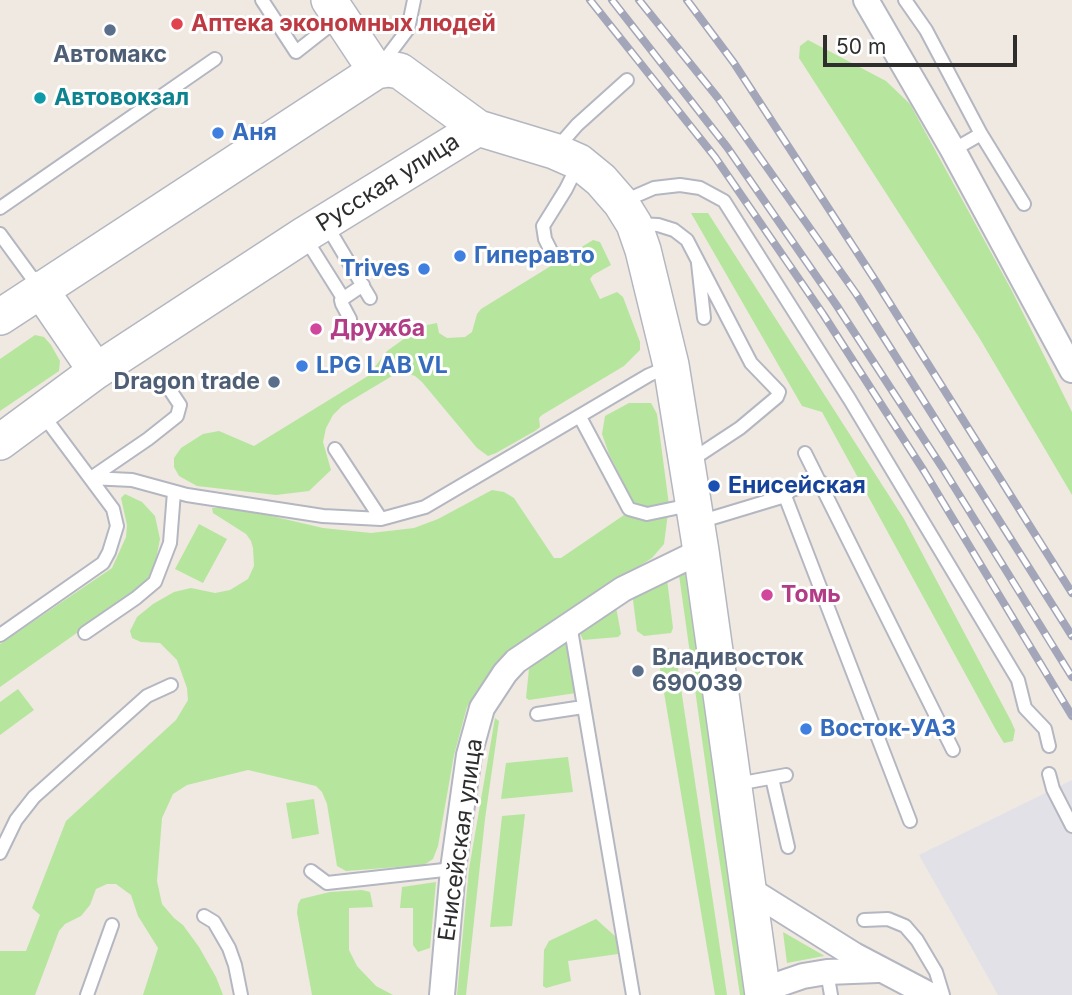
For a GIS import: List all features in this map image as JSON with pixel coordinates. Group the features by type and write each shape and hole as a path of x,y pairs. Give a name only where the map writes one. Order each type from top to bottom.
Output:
{"main road":[{"path":"0,317 376,71 335,8"},
{"name":"Русская улица","path":"0,442 96,371 314,229 478,128 400,71 376,71"},
{"path":"478,128 537,144 567,157 601,180 627,213 643,250 671,365 688,463 763,992"},
{"path":"40,289 96,371"}],"street":[{"path":"866,0 953,149 1072,370"},
{"name":"Енисейская улица","path":"442,995 453,869 469,755 482,708 516,661 622,589 697,526"},
{"path":"747,888 880,970 930,995"},
{"path":"763,992 803,976 829,983 880,970"}],"lane":[{"path":"262,0 296,51 335,8"},
{"path":"376,71 408,29 415,0"},
{"path":"905,0 926,30 981,134 1024,204"},
{"path":"0,208 215,59"},
{"path":"552,253 543,233 543,226 566,189 567,157 577,125 627,80"},
{"path":"953,149 981,134"},
{"path":"688,463 740,428 777,397 779,392 751,363 687,240 674,230 627,213 654,188 680,185 700,188 724,201 850,400 1018,680 1025,708 1045,729 1049,746"},
{"path":"314,229 363,285 370,298"},
{"path":"314,229 350,319"},
{"path":"0,234 40,289"},
{"path":"697,256 704,318"},
{"path":"343,298 363,285"},
{"path":"90,478 132,480 174,492 323,516 381,519 425,508 649,375 671,365"},
{"path":"90,478 177,416 180,405 170,390"},
{"path":"0,635 103,563 117,526 113,509 41,411"},
{"path":"580,417 629,509 647,514 697,526 785,496 791,490 821,482"},
{"path":"335,449 381,519"},
{"path":"805,453 953,750"},
{"path":"85,634 155,582 170,543 174,492"},
{"path":"785,496 910,821"},
{"path":"570,624 633,995"},
{"path":"0,853 16,820 34,797 147,696 171,685"},
{"path":"537,713 583,707"},
{"path":"1049,774 1053,789 1072,826"},
{"path":"733,785 786,775"},
{"path":"772,778 788,848"},
{"path":"311,872 327,883 453,869"},
{"path":"204,916 214,922 229,948 241,995"},
{"path":"864,920 888,919 905,926 917,940 936,972 943,995"},
{"path":"87,995 112,925"}],"shaded area":[{"path":"1072,780 1072,995 998,995 919,855"}],"green space":[{"path":"808,40 886,81 910,104 1012,291 1072,412 1072,495 980,339 799,58 800,46"},
{"path":"691,213 708,213 904,519 1011,721 1015,730 1013,741 1004,743 996,730 822,412 802,406"},
{"path":"593,240 600,242 611,265 590,279 600,299 617,292 623,297 640,342 640,350 624,366 542,415 539,418 540,427 535,431 488,456 477,448 422,382 404,372 392,376 342,406 333,415 323,442 331,470 309,491 276,495 197,486 179,476 174,467 174,458 181,448 203,434 219,431 254,446 368,376 387,351 422,326 437,323 439,333 447,338 465,337 472,332 481,309"},
{"path":"35,335 44,337 51,345 60,361 59,371 0,411 0,359"},
{"path":"629,403 651,403 657,414 669,505 664,544 652,558 561,616 500,661 467,707 454,755 438,846 433,859 424,865 346,871 337,866 327,804 316,786 248,770 187,785 173,794 162,818 157,881 162,904 183,925 199,947 223,995 143,995 158,948 138,916 131,895 116,884 107,884 96,889 90,905 81,916 65,924 59,931 35,995 0,995 0,951 26,951 40,915 32,908 66,821 176,720 188,700 187,688 177,660 160,643 141,642 132,638 130,631 137,617 174,592 191,588 215,593 230,590 248,579 254,566 253,548 246,534 213,513 212,508 237,508 323,528 371,533 414,528 438,519 492,490 504,492 514,498 554,558 561,558 624,515 631,505 631,497 602,434 605,416"},
{"path":"125,494 142,502 155,516 160,539 153,575 145,585 0,687 0,644 112,568 126,537 127,525 121,498"},
{"path":"199,524 227,539 203,583 175,569"},
{"path":"689,566 752,995 740,995 714,825 679,575"},
{"path":"667,579 673,628 671,633 644,636 637,631 633,600 636,593"},
{"path":"616,607 621,634 618,637 583,640 580,633"},
{"path":"566,641 576,693 529,700 526,698 529,669"},
{"path":"668,648 676,655 727,995 715,995 658,657 660,652"},
{"path":"18,689 34,710 0,735 0,702"},
{"path":"495,718 499,721 485,819 466,995 457,995 469,869"},
{"path":"568,757 573,792 501,799 506,763"},
{"path":"314,799 319,834 292,839 286,803"},
{"path":"525,814 512,926 490,927 502,816"},
{"path":"436,882 430,948 418,952 413,945 413,908 400,908 402,887"},
{"path":"330,892 370,892 373,907 349,908 349,950 357,966 376,986 393,995 312,995 297,913 298,904 301,899"},
{"path":"596,919 616,937 618,954 568,961 571,981 546,988 543,986 544,950 549,941"},
{"path":"783,932 823,955 824,956 787,963"}],"railway":[{"path":"590,0 715,157 823,314 924,471 1072,716"},
{"path":"612,0 727,147 837,306 942,467 1072,677"},
{"path":"639,0 718,98 857,295 1072,636"},
{"path":"687,0 734,63 877,283 1072,593"}],"place":[{"name":"Аптека экономных людей","path":"177,24"},
{"name":"Автомакс","path":"110,30"},
{"name":"Автовокзал","path":"40,98"},
{"name":"Аня","path":"218,133"},
{"name":"Гиперавто","path":"460,256"},
{"name":"Trives","path":"424,269"},
{"name":"Дружба","path":"316,329"},
{"name":"LPG LAB VL","path":"302,366"},
{"name":"Dragon trade","path":"274,382"},
{"name":"Енисейская","path":"714,486"},
{"name":"Томь","path":"767,595"},
{"name":"Владивосток 690039","path":"638,671"},
{"name":"Восток-УАЗ","path":"806,729"}]}
